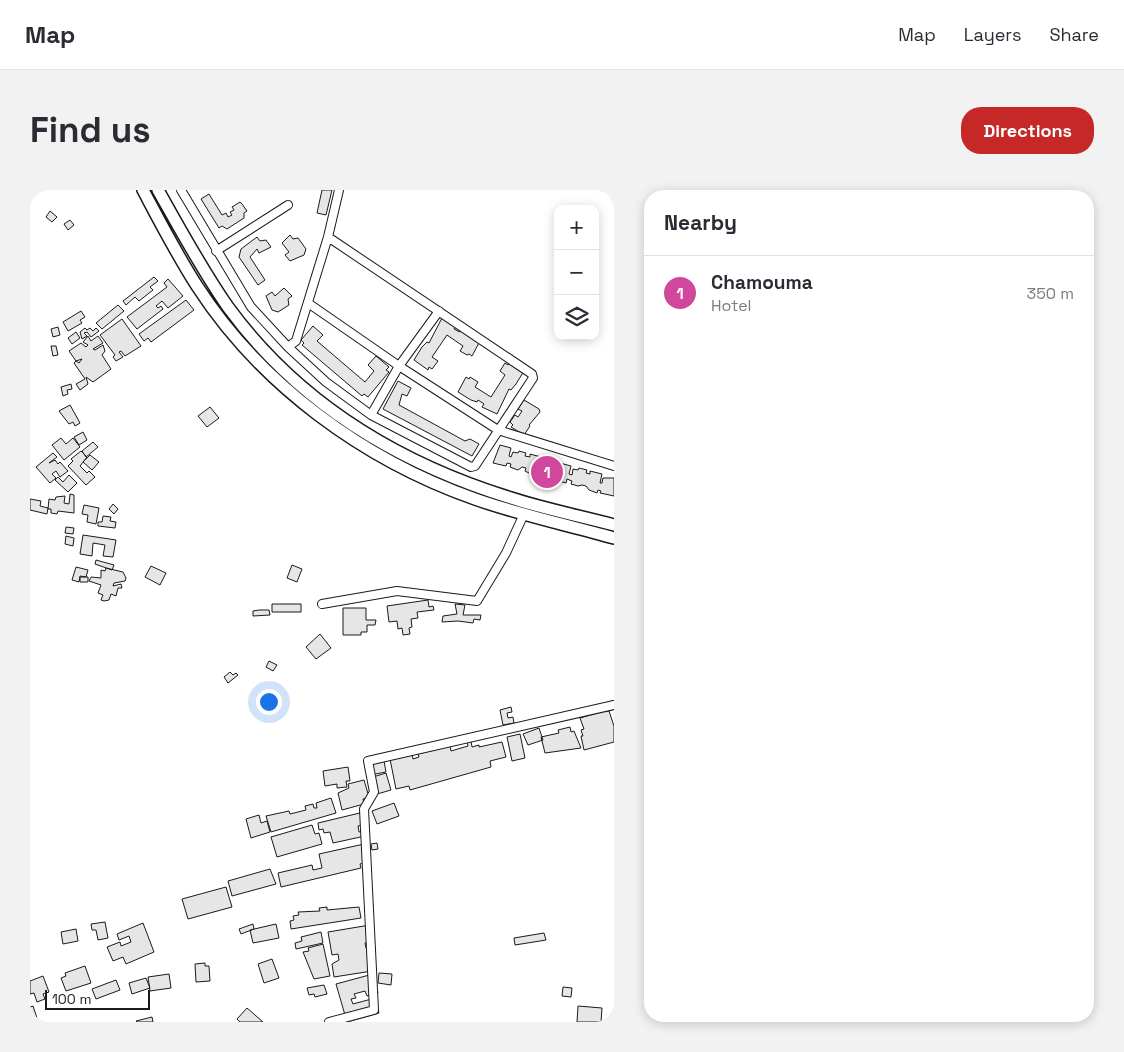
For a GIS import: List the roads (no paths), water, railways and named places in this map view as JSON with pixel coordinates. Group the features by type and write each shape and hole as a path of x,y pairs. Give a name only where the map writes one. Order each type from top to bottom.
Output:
{"highway":[{"path":"143,190 198,287 223,320 246,348 288,391 309,409 331,425 393,462 474,499 614,538"},
{"path":"158,190 208,276 228,307 251,336 299,385 350,425 411,459 486,489 511,498 614,525"}],"street":[{"path":"181,190 251,307 288,347 326,382 371,415 471,467 475,466 533,378 532,374 328,237"},
{"path":"288,347 296,341 328,237 338,190"},
{"path":"216,251 288,205"},
{"path":"308,303 399,366 498,430 614,466"},
{"path":"371,415 399,366 438,310"},
{"path":"322,604 397,591 477,600 506,553 524,514"},
{"path":"329,1022 374,1010 364,839 365,805 374,792 368,762 614,705"}],"place":[{"name":"Chamouma","path":"547,472"}]}
